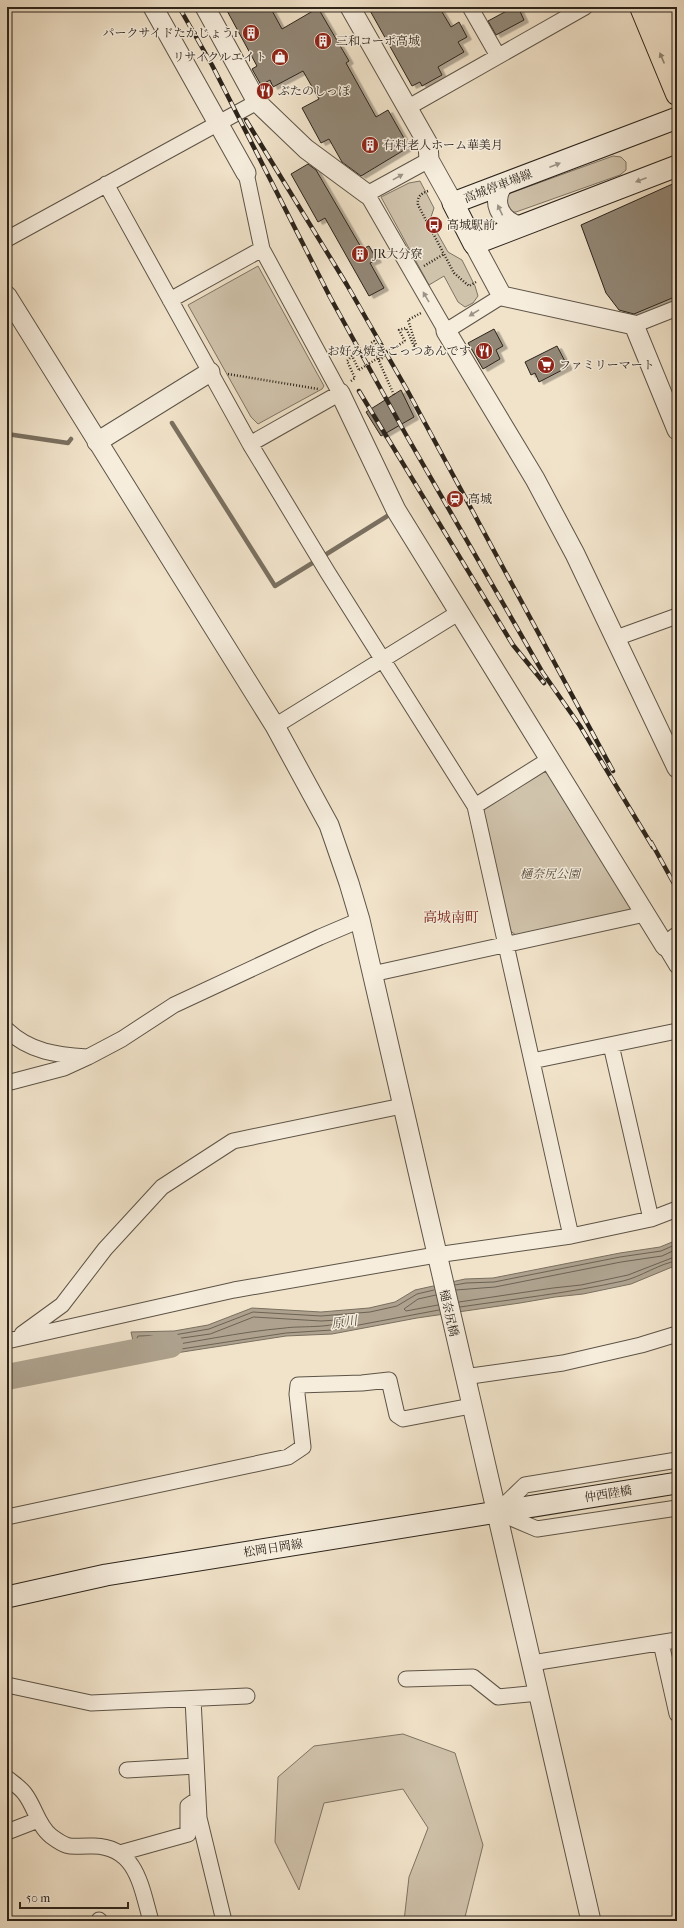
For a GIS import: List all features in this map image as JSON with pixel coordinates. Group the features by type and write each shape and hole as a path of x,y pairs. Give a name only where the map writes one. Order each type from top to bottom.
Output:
{"highway":[{"path":"641,7 677,94"},
{"path":"661,7 677,44"}],"main road":[{"name":"高城停車場線","path":"474,244 452,203 677,118"},
{"path":"474,244 677,166"},
{"name":"仲西陸橋","path":"539,1505 677,1483"},
{"name":"松岡日岡線","path":"7,1596 106,1575 539,1505"}],"street":[{"path":"153,7 246,173 262,249 340,392 396,510 458,613 645,914 671,942 677,966"},
{"path":"204,7 258,102 306,149 367,194 446,331 535,479 575,554 677,768"},
{"path":"350,7 428,144 429,160 452,203"},
{"path":"470,7 498,56"},
{"path":"407,108 586,7"},
{"path":"7,238 258,102"},
{"path":"367,194 429,160"},
{"path":"106,184 250,444 475,806 571,1236"},
{"path":"503,185 498,192 496,200 498,210 512,224 519,226"},
{"path":"474,244 502,296"},
{"path":"170,300 262,249"},
{"name":"樋奈尻橋","path":"7,296 275,726 328,825 349,883 360,920 462,1369 497,1512 591,1921"},
{"path":"446,331 502,296 634,325 677,308"},
{"path":"634,325 677,430"},
{"path":"98,442 210,372"},
{"path":"250,444 340,392"},
{"path":"275,726 458,613"},
{"path":"616,638 677,616"},
{"path":"475,806 550,759"},
{"path":"372,974 645,914"},
{"path":"7,1083 64,1068 88,1057 122,1039 174,1005 360,920"},
{"path":"7,1030 27,1046 47,1053 88,1057"},
{"path":"532,1061 677,1031"},
{"path":"611,1045 651,1219"},
{"path":"12,1340 62,1305 105,1249 162,1187 233,1141 402,1106"},
{"path":"12,1340 234,1290 438,1261 571,1236 651,1219 677,1209"},
{"path":"462,1369 563,1364 641,1345 677,1334"},
{"path":"7,1517 288,1457 303,1447 297,1394 298,1385 362,1383 389,1380 397,1416 403,1419 471,1406"},
{"path":"677,1460 526,1485 497,1512 537,1529 677,1508"},
{"path":"532,1663 677,1640"},
{"path":"661,1643 677,1714"},
{"path":"406,1679 473,1677 498,1697 539,1693"},
{"path":"7,1686 91,1703 248,1696"},
{"path":"193,1699 199,1818 224,1921"},
{"path":"127,1770 196,1766"},
{"path":"7,1778 25,1794 38,1820 49,1835 68,1847 94,1846 111,1848 128,1858 137,1876 151,1921"},
{"path":"120,1853 188,1834 188,1806 198,1799"},
{"path":"7,1832 38,1820"}],"path":[{"path":"442,184 421,194 418,199 418,205 454,273 469,286 490,273"},
{"path":"412,272 444,254"},
{"path":"355,378 347,361 352,356 359,370 405,341 399,330 406,328 414,346 416,345 408,320 432,307"},
{"path":"383,356 374,341 370,343 394,395"},
{"path":"379,360 383,356"},
{"path":"210,372 340,392"}],"green space":[{"path":"613,156 621,157 626,162 626,170 620,175 516,212 509,212 504,197 508,194"},
{"path":"420,181 434,208 430,220 448,252 462,260 475,286 478,296 473,303 465,307 458,302 444,276 429,285 381,197 409,183"},
{"path":"258,266 324,386 322,389 258,424 251,417 188,305"},
{"name":"樋奈尻公園","path":"542,772 549,773 632,907 630,911 516,935 509,930 483,813 486,806"},
{"path":"403,1734 455,1753 483,1845 464,1921 404,1921 409,1877 428,1828 403,1789 324,1803 299,1890 275,1842 278,1777 314,1746"}],"water":[{"path":"677,1240 677,1265 631,1284 583,1294 417,1318 332,1334 286,1336 137,1359 131,1332 174,1331 208,1325 252,1308 321,1312 369,1308 395,1302 415,1290 465,1279 493,1278 620,1253 660,1247"}],"building":[{"path":"225,7 270,7 282,29 318,8 349,61 346,63 376,117 388,110 409,147 361,176 342,162 329,139 321,143 302,108 319,99 303,71 273,87 270,80 261,85 252,69 257,66"},
{"path":"368,7 439,7 451,27 459,22 467,37 458,42 464,52 438,67 442,75 422,86 420,82 412,86"},
{"path":"514,7 518,7 524,20 496,35 488,21"},
{"path":"308,164 316,170 362,249 369,246 377,260 370,263 384,288 369,296 325,218 318,222 291,174"},
{"path":"677,182 677,296 634,314 619,310 606,293 581,225"},
{"name":"お好み焼きごっつあんです","path":"494,329 503,346 496,350 500,359 483,369 468,343"},
{"name":"ファミリーマート","path":"557,346 568,367 539,382 535,373 531,375 525,362"},
{"path":"401,390 414,417 381,436 366,412"}],"waterway":[{"path":"172,423 275,586 314,562"},
{"path":"7,434 68,443 71,439"},
{"path":"325,555 389,515"},
{"name":"原川","path":"7,1377 170,1345"}],"railway":[{"path":"179,7 212,65 330,297 405,433 543,673 580,726 653,847"},
{"path":"246,120 347,285 406,388 613,771"},
{"path":"359,391 513,645 544,683"},
{"path":"651,842 677,889"}],"place":[{"name":"パークサイドたかじょう1","path":"251,33"},
{"name":"三和コーポ高城","path":"323,41"},
{"name":"リサイクルエイト","path":"280,57"},
{"name":"ぶたのしっぽ","path":"265,91"},
{"name":"有料老人ホーム華美月","path":"370,145"},
{"name":"高城駅前","path":"434,225"},
{"name":"JR大分寮","path":"360,254"},
{"name":"お好み焼きごっつあんです","path":"484,351"},
{"name":"ファミリーマート","path":"546,365"},
{"name":"高城","path":"455,499"}],"district":[{"name":"高城南町","path":"451,917"}]}
